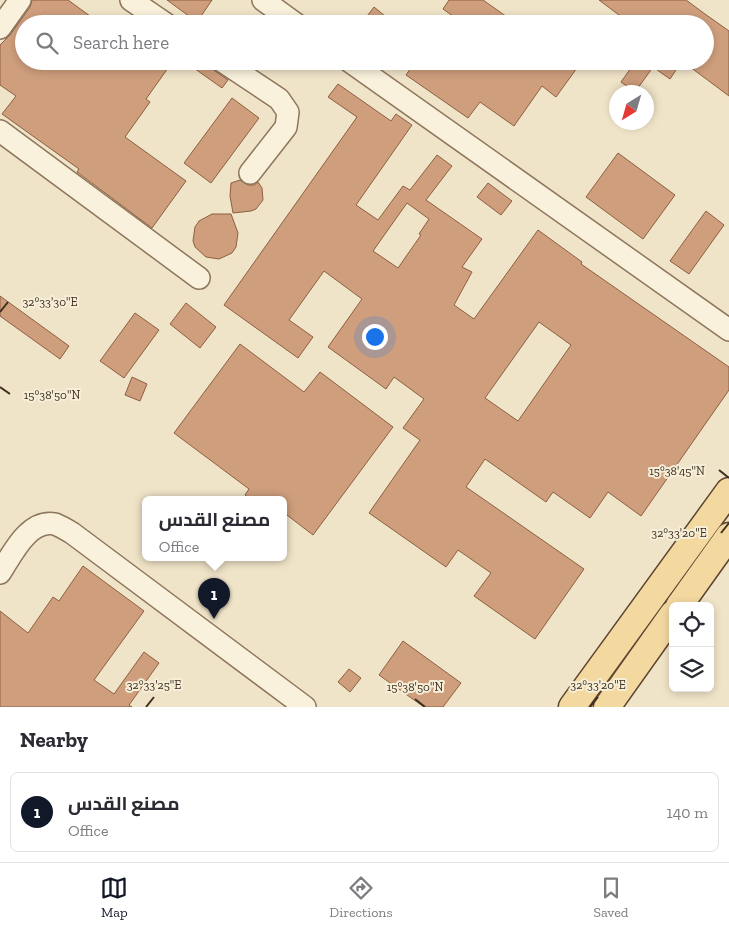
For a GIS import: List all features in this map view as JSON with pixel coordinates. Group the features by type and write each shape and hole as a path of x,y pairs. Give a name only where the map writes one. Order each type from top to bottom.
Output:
{"main road":[{"path":"572,707 729,491"},
{"path":"682,602 729,536"},
{"path":"607,707 669,620"}],"lane":[{"path":"0,28 20,0"},
{"path":"131,0 153,15"},
{"path":"263,0 284,15"},
{"path":"236,70 279,99 288,112 286,127 250,173"},
{"path":"362,70 729,330"},
{"path":"0,130 199,278"},
{"path":"0,573 25,536 40,524 55,524 72,533 305,707"}],"building":[{"path":"32,0 68,0 89,15 24,15"},
{"path":"167,0 212,0 202,15 187,15"},
{"path":"449,0 483,0 504,15 451,15 443,9"},
{"path":"599,0 686,0 707,15 619,15"},
{"path":"374,7 384,15 368,15"},
{"path":"714,20 729,31 729,96 694,70 714,70"},
{"path":"15,28 15,70 167,70 146,99 150,102 125,137 186,181 152,228 77,172 79,169 2,114 16,96 0,85 0,45"},
{"path":"197,70 214,70 228,80 222,88"},
{"path":"410,70 576,70 556,97 542,86 514,126 480,102 468,118 406,75"},
{"path":"630,70 651,70 640,85 625,85 621,82"},
{"path":"657,70 676,70 670,79"},
{"path":"338,84 391,121 396,114 412,125 356,205 378,220 403,186 410,190 437,155 452,166 426,200 482,239 462,267 472,272 454,305 474,319 538,230 582,262 581,264 729,367 729,390 641,516 608,492 590,518 553,492 546,502 485,459 466,487 584,569 535,639 474,596 491,573 458,550 446,567 369,513 420,440 403,428 424,399 394,377 386,389 328,347 362,299 324,271 289,320 313,337 298,358 224,305 357,117 328,97","holes":["407,203 429,219 419,234 421,235 398,268 373,251","539,322 571,345 518,421 485,398"]},
{"path":"232,98 259,118 211,183 184,163"},
{"path":"618,153 675,195 643,239 586,197"},
{"path":"240,180 248,185 254,185 258,182 262,188 263,200 256,209 233,213 230,196 231,183"},
{"path":"488,183 512,201 501,215 477,197"},
{"path":"706,211 724,225 689,274 670,261"},
{"path":"212,214 231,214 238,233 236,247 232,253 219,259 206,257 195,247 193,241 195,227 199,221"},
{"path":"0,296 69,346 60,359 0,316"},
{"path":"186,303 216,327 200,348 170,324"},
{"path":"135,313 159,330 124,378 100,361"},
{"path":"240,344 304,392 320,372 393,427 313,535 287,515 287,496 246,496 249,489 174,433"},
{"path":"132,377 147,384 140,401 125,395"},
{"path":"83,566 144,611 94,680 114,694 144,652 159,663 129,705 132,707 0,707 0,611 28,633 53,597 59,601"},
{"path":"403,641 461,683 443,707 424,707 379,675"},
{"path":"349,669 361,678 350,692 338,682"}],"place":[{"name":"مصنع القدس","path":"214,619"}]}
